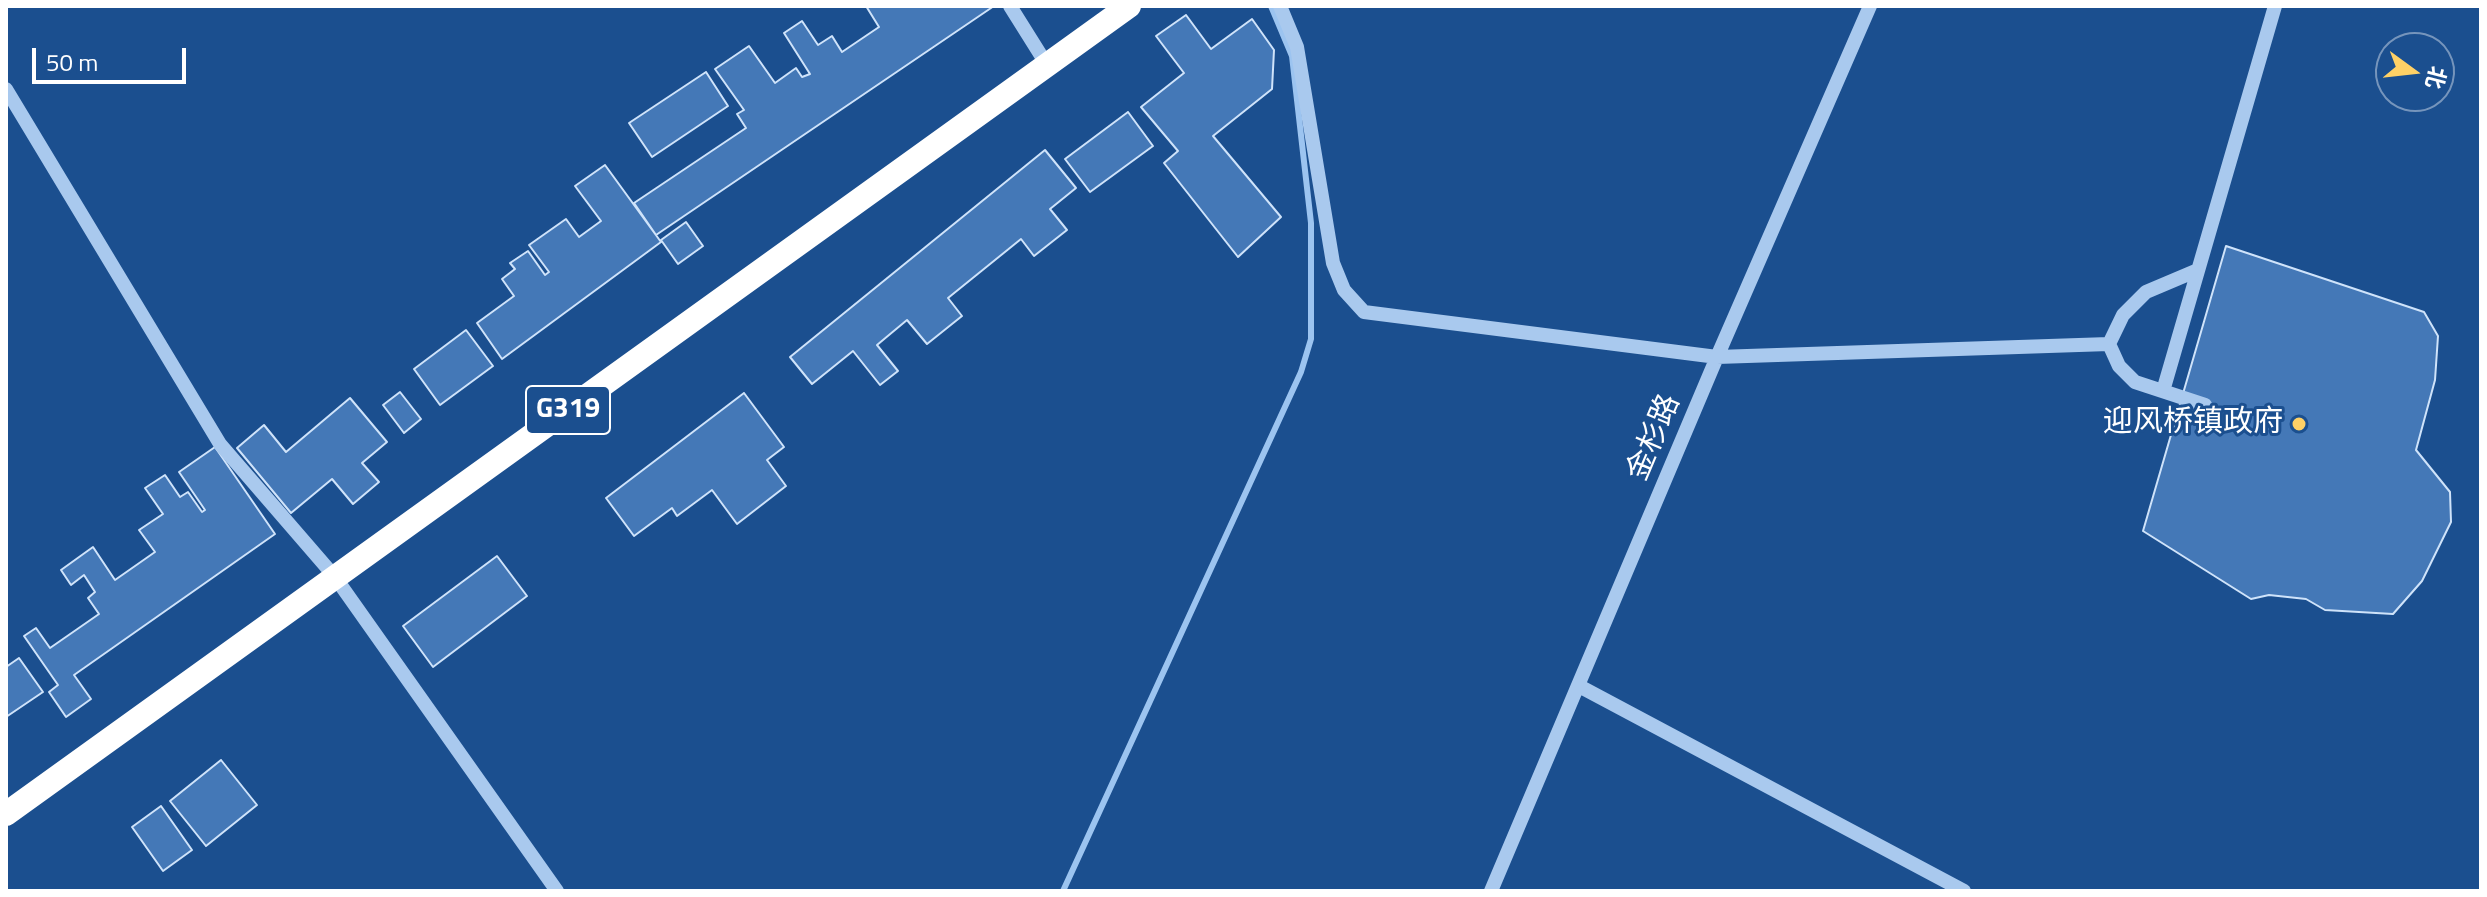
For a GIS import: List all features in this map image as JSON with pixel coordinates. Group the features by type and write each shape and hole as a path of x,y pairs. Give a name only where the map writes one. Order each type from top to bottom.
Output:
{"highway":[{"name":"G319","path":"6,814 1129,6"}],"street":[{"path":"1010,6 1047,65"},
{"path":"1280,6 1297,47 1333,263 1344,290 1364,312 1717,357 2109,344"},
{"name":"金杉路","path":"1491,891 1717,357 1870,6"},
{"path":"2163,391 2275,6"},
{"path":"6,89 220,444 335,577 557,891"},
{"path":"2109,344 2123,315 2146,292 2198,270"},
{"path":"2109,344 2119,366 2135,382 2205,405"},
{"path":"1579,686 1964,891"}],"building":[{"path":"866,6 994,6 656,235 634,203 746,128 737,114 744,110 715,69 749,46 775,83 796,68 802,77 810,74 784,33 802,21 818,45 832,36 842,52 879,27"},
{"path":"1186,15 1211,49 1252,19 1274,50 1272,89 1213,136 1281,217 1238,257 1164,163 1178,151 1141,107 1184,73 1156,36"},
{"path":"706,72 728,106 652,157 629,123"},
{"path":"1128,112 1153,146 1090,192 1065,159"},
{"path":"1045,150 1076,188 1050,209 1067,230 1034,256 1021,239 948,298 962,316 927,344 907,320 877,345 898,371 880,385 853,351 812,384 790,357"},
{"path":"605,165 661,242 502,359 477,323 514,296 502,279 515,269 510,263 528,251 545,275 549,272 529,245 566,219 579,237 601,221 575,186"},
{"path":"686,222 703,246 678,264 661,240"},
{"name":"迎风桥镇政府","path":"2226,246 2424,312 2438,336 2435,380 2416,450 2450,492 2451,522 2422,581 2393,614 2325,610 2306,599 2269,595 2251,599 2143,531"},
{"path":"466,330 493,366 440,405 414,369"},
{"path":"400,392 421,419 404,433 383,405"},
{"path":"744,393 784,447 767,460 786,486 737,524 712,490 677,516 672,508 634,536 606,498"},
{"path":"350,398 387,442 362,463 379,482 353,504 332,479 291,513 237,448 264,425 286,452"},
{"path":"215,447 275,534 74,675 91,699 66,717 49,692 58,685 24,636 36,628 50,648 99,614 88,598 95,592 84,575 71,585 61,570 93,547 115,580 155,552 139,530 163,514 145,488 165,475 180,497 188,492 202,512 205,510 179,472"},
{"path":"497,556 527,596 433,667 403,626"},
{"path":"19,658 43,692 6,717 6,667"},
{"path":"221,760 257,805 206,846 170,801"},
{"path":"161,806 192,850 163,871 132,827"}],"waterway":[{"path":"1063,891 1301,372 1311,339 1311,223 1292,56 1271,6"}],"place":[{"name":"迎风桥镇政府","path":"2299,424"}]}
